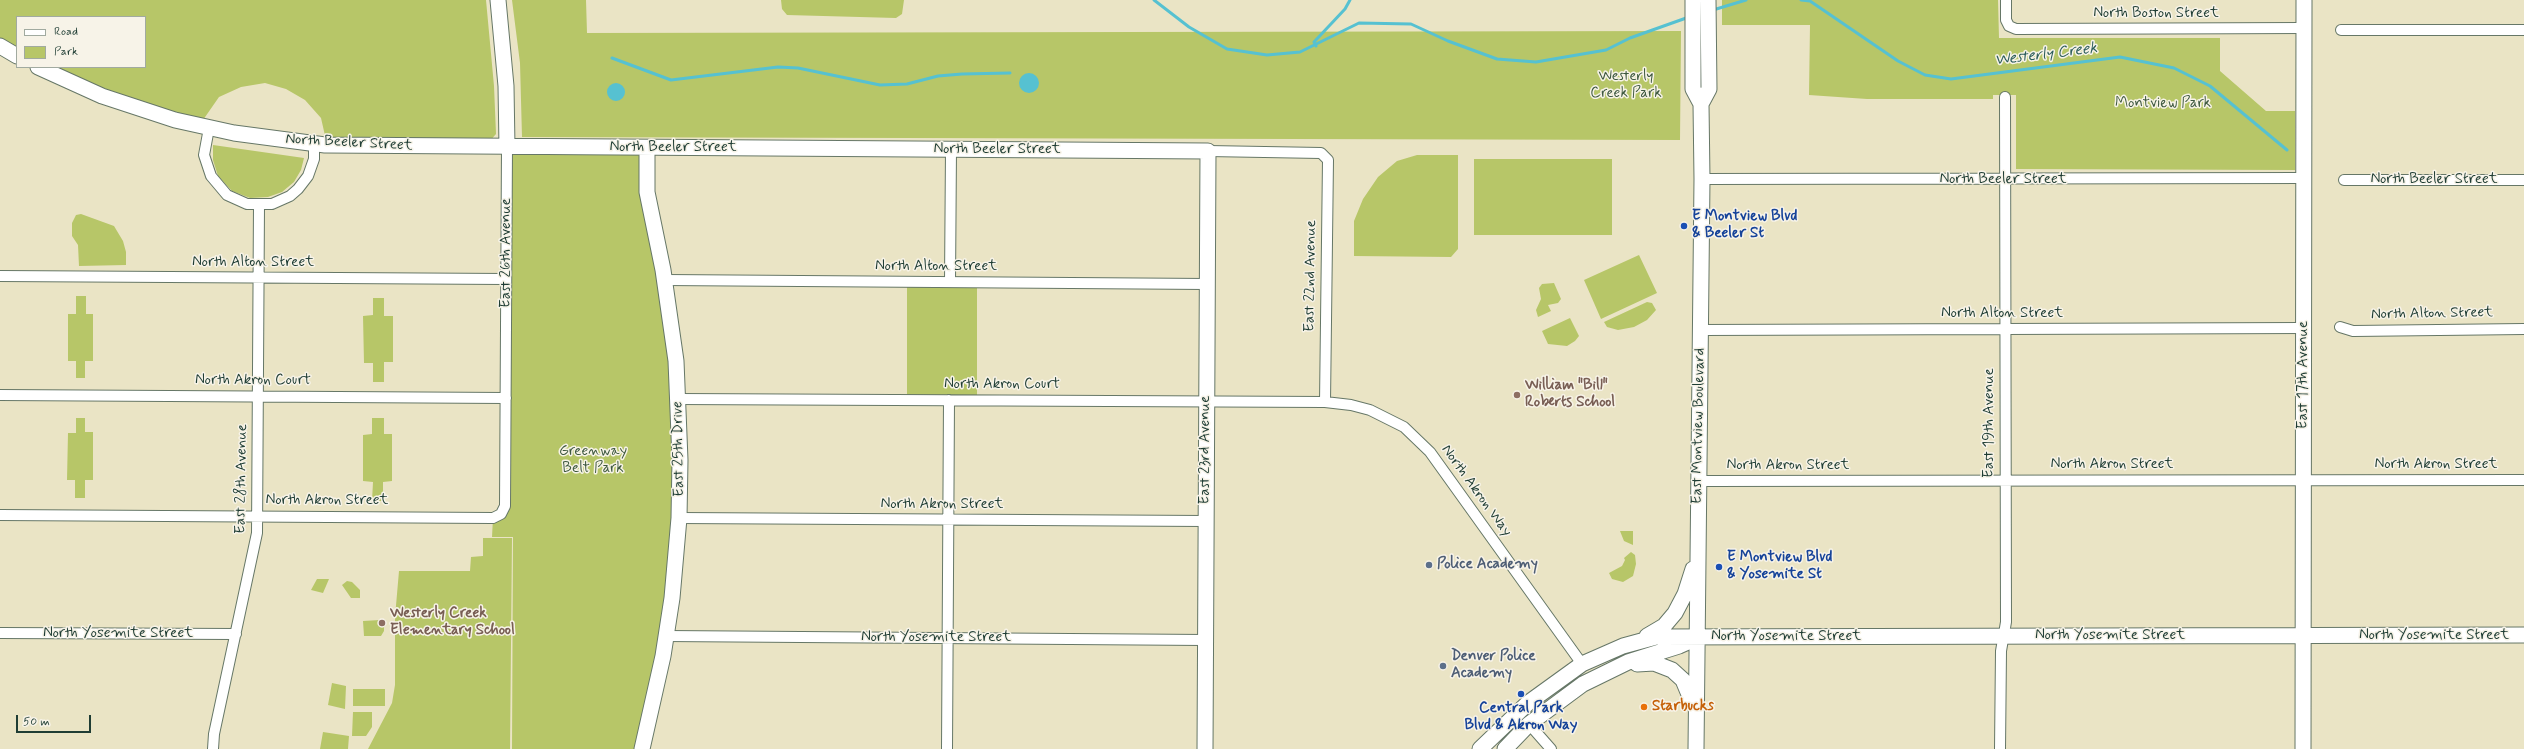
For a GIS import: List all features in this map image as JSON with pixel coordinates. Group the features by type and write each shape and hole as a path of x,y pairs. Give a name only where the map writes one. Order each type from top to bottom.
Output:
{"street":[{"name":"East 26th Avenue","path":"498,0 506,86 507,147 505,506"},
{"name":"East Montview Boulevard","path":"1693,0 1693,89 1701,104 1702,179 1696,749"},
{"name":"East Montview Boulevard","path":"1701,104 1709,89 1708,0"},
{"name":"North Boston Street","path":"2006,0 2006,20 2009,26 2016,29 2304,28"},
{"name":"East 17th Avenue","path":"2303,749 2304,0"},
{"path":"2341,30 2524,30"},
{"path":"0,46 16,55"},
{"name":"North Beeler Street","path":"40,68 110,98 148,112 209,128 272,139 314,144 507,147 1321,153"},
{"name":"East 19th Avenue","path":"2000,749 2001,651 2006,622 2005,97"},
{"path":"209,128 204,155 214,181 227,194 236,200 259,205 272,204 290,196 298,189 308,176 314,159 314,144"},
{"name":"East 25th Drive","path":"642,749 666,636 679,518 678,399 665,280 647,192 647,148"},
{"path":"950,282 951,150"},
{"name":"East 23rd Avenue","path":"1205,749 1208,152"},
{"name":"East 22nd Avenue","path":"1321,153 1328,160 1325,402"},
{"name":"North Beeler Street","path":"1702,179 2006,180 2304,178"},
{"name":"North Beeler Street","path":"2344,180 2524,180"},
{"name":"East 28th Avenue","path":"213,749 214,734 256,544 258,516 259,205"},
{"name":"North Alton Street","path":"0,276 506,279"},
{"name":"North Alton Street","path":"665,280 1207,284"},
{"name":"North Alton Street","path":"2340,327 2353,331 2524,329"},
{"name":"North Alton Street","path":"1701,330 2304,328"},
{"name":"North Akron Court","path":"0,395 506,398"},
{"name":"North Akron Court","path":"678,399 1325,402"},
{"path":"947,749 949,400"},
{"name":"North Akron Way","path":"1325,402 1351,405 1370,410 1398,424 1419,440 1430,452 1582,664"},
{"name":"North Akron Street","path":"1699,481 2304,479 2524,480"},
{"name":"North Akron Street","path":"0,514 493,518 501,514 505,506"},
{"name":"North Akron Street","path":"679,518 1206,521"},
{"path":"1480,749 1528,703 1582,664 1638,641 1658,630 1670,620 1685,594 1697,555"},
{"name":"North Yosemite Street","path":"0,633 236,634"},
{"name":"North Yosemite Street","path":"1638,641 1679,635 1697,638 2524,635"},
{"name":"North Yosemite Street","path":"666,636 1205,640"},
{"path":"1505,749 1529,724 1564,696 1612,669 1679,646 1697,638"},
{"path":"1612,669 1646,663 1661,665 1672,670 1687,686 1696,715"},
{"path":"1529,724 1551,749"}],"green space":[{"path":"0,0 486,0 494,86 496,134 489,142 326,140 321,118 305,100 286,89 265,83 241,87 219,97 203,120 168,112 95,86 55,68 146,68 146,16 16,16 16,49 0,39"},
{"name":"Westerly Creek Park","path":"512,0 586,0 587,33 1681,31 1680,140 522,137 520,63"},
{"path":"781,0 904,0 902,14 896,18 787,15 782,9"},
{"name":"Montview Park","path":"1722,0 1998,0 1999,38 2220,38 2220,71 2266,111 2295,111 2295,170 2016,169 2016,95 1993,95 1993,99 1867,99 1809,95 1810,25 1722,25"},
{"path":"213,145 304,158 301,170 294,182 282,192 268,197 250,198 232,191 218,176 213,160"},
{"name":"Greenway Belt Park","path":"507,147 647,148 663,270 679,507 642,749 512,749 513,537 492,537 493,518 501,514"},
{"path":"1417,155 1458,155 1458,249 1451,257 1354,256 1354,221 1363,199 1378,177 1397,161"},
{"path":"1474,159 1612,159 1612,235 1474,235"},
{"path":"81,214 114,226 123,241 126,252 126,265 79,266 78,245 72,236 72,223 76,215"},
{"path":"1639,255 1657,293 1601,319 1584,280"},
{"path":"907,282 977,282 977,400 907,400"},
{"path":"1554,283 1561,299 1558,303 1548,305 1551,311 1538,317 1536,310 1541,299 1539,288 1542,284"},
{"path":"76,296 86,296 86,314 93,314 93,361 85,361 85,378 76,378 76,361 68,361 68,314 76,314"},
{"path":"373,298 384,298 384,316 393,316 393,362 384,362 384,382 373,382 373,363 364,363 363,316 373,315"},
{"path":"1647,302 1652,303 1656,310 1647,320 1634,327 1618,330 1607,327 1604,322"},
{"path":"1570,318 1579,336 1575,341 1567,346 1548,344 1542,331"},
{"path":"76,418 85,418 85,432 93,432 93,480 85,480 85,498 75,498 75,480 67,480 68,433 76,433"},
{"path":"372,418 384,418 384,434 392,434 392,481 383,482 383,501 372,501 373,482 363,481 363,435 372,434"},
{"path":"1620,531 1633,531 1633,545 1624,541"},
{"path":"483,538 512,538 510,749 368,749 392,703 395,685 395,617 399,571 470,571 471,557 483,556"},
{"path":"1631,552 1635,555 1636,564 1633,576 1623,582 1612,579 1609,573 1622,566 1625,560 1624,558"},
{"path":"317,579 329,579 323,593 311,590"},
{"path":"347,581 352,582 360,590 360,598 351,598 342,585"},
{"path":"380,620 380,623 384,624 384,631 381,636 364,636 363,621"},
{"path":"332,683 346,686 345,709 328,705"},
{"path":"353,689 385,689 385,706 353,706"},
{"path":"353,712 372,712 372,727 366,736 352,736"},
{"path":"323,732 349,736 348,749 320,749"}],"water":[{"path":"1029,73 1036,76 1039,83 1036,90 1029,93 1022,90 1019,83 1022,76"},
{"path":"616,83 622,86 625,92 622,98 616,101 610,98 607,92 610,86"}],"waterway":[{"name":"Westerly Creek","path":"1154,0 1189,27 1227,49 1267,55 1300,52 1359,23 1411,24 1448,41 1497,59 1536,62 1606,50 1630,38 1689,17"},
{"path":"1316,46 1314,42 1345,9 1350,0"},
{"name":"Westerly Creek","path":"1713,10 1746,0"},
{"name":"Westerly Creek","path":"1801,0 1810,1 1898,61 1925,75 1951,79 2120,57 2174,68 2210,86 2287,150"},
{"path":"612,58 671,80 778,67 798,68 880,85 907,84 938,76 1010,73"}],"place":[{"name":"E Montview Blvd & Beeler St","path":"1684,226"},
{"name":"William \"Bill\" Roberts School","path":"1517,395"},
{"name":"Police Academy","path":"1429,565"},
{"name":"E Montview Blvd & Yosemite St","path":"1719,567"},
{"name":"Westerly Creek Elementary School","path":"382,623"},
{"name":"Denver Police Academy","path":"1443,666"},
{"name":"Central Park Blvd & Akron Way","path":"1521,694"},
{"name":"Starbucks","path":"1644,707"}]}
